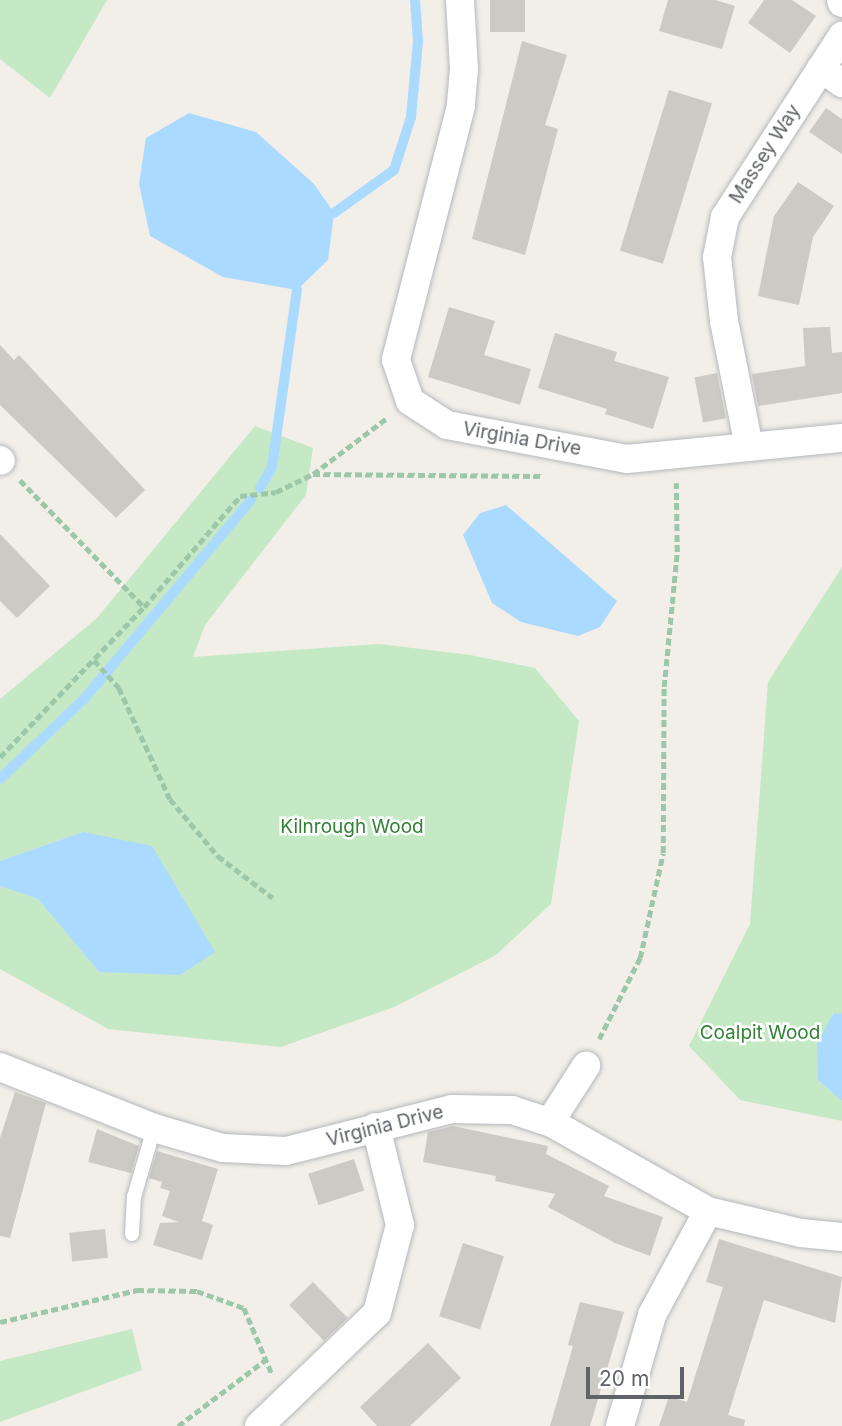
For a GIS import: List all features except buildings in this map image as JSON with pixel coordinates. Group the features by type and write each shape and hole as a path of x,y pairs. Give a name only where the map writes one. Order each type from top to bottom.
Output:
{"street":[{"path":"410,401 396,360 461,106 464,69 460,0"},
{"name":"Massey Way","path":"749,447 724,321 719,244 725,217 832,75 842,36"},
{"name":"Virginia Drive","path":"410,401 447,425 626,459 842,438"},
{"path":"550,1122 586,1066"},
{"name":"Virginia Drive","path":"0,1067 154,1128 223,1148 286,1151 452,1109 512,1110 550,1122 708,1211 801,1233 842,1237"},
{"path":"259,1426 377,1313 401,1225 376,1127"},
{"path":"620,1426 652,1315 708,1211"}],"lane":[{"path":"132,1234 134,1197 154,1128"}],"path":[{"path":"0,757 144,607 240,496 276,492 313,474 410,401"},
{"path":"586,1066 640,958 663,853 664,687 677,552 676,454"},
{"path":"1,461 144,607"},
{"path":"313,474 550,477"},
{"path":"94,660 119,688 170,799 218,856 273,898"},
{"path":"0,1322 137,1290 197,1291 244,1308 264,1361 287,1399"},
{"path":"178,1426 264,1361"}],"green space":[{"path":"0,0 107,0 50,98 0,59"},
{"name":"Kilnrough Wood","path":"255,426 313,448 306,495 205,625 193,657 379,644 470,655 535,668 579,721 551,904 496,955 394,1007 281,1047 108,1029 0,969 0,886 38,899 99,972 83,832 0,861 0,699 97,618"},
{"name":"Coalpit Wood","path":"842,567 842,1013 832,1014 818,1080 842,1101 842,1121 740,1100 689,1046 750,924 768,682"},
{"path":"132,1329 142,1370 0,1422 0,1361"}],"water":[{"path":"189,113 256,132 314,184 334,213 328,260 297,290 223,277 150,236 139,184 146,138"},
{"path":"506,505 617,601 600,627 578,636 521,622 492,603 463,535 480,513"},
{"path":"83,832 152,846 215,952 180,975 99,972 38,899 0,886 0,861"},
{"path":"842,1013 842,1101 818,1080 817,1044 833,1014"}],"waterway":[{"path":"334,213 394,170 411,117 418,41 415,0"},
{"path":"260,488 272,467 297,290"},
{"path":"0,779 84,699 251,500"}]}
